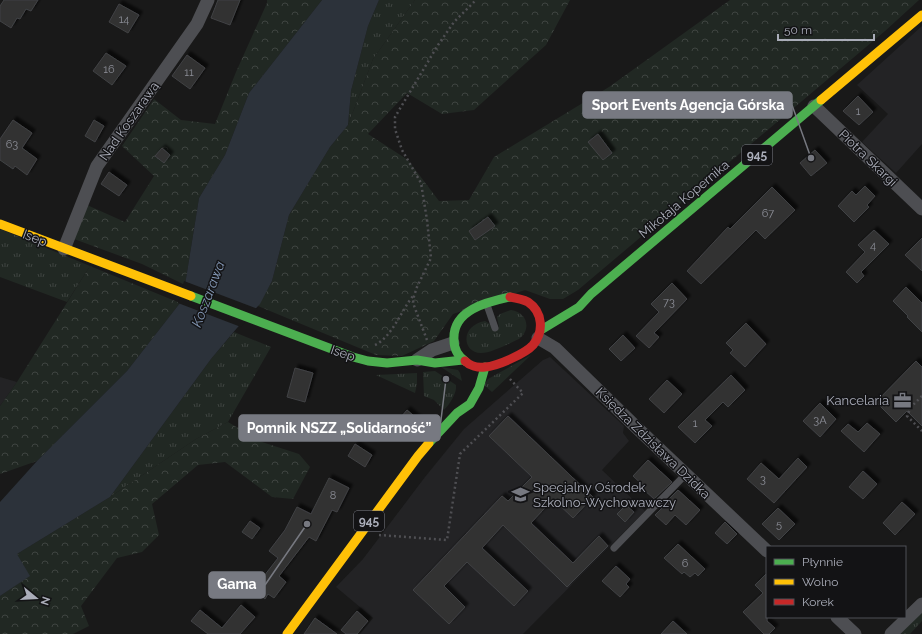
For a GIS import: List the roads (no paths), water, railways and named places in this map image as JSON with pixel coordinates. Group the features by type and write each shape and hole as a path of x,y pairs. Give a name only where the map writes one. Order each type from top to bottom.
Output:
{"main road":[{"name":"Mikołaja Kopernika","path":"539,334 579,307 591,294 922,15"},
{"name":"Isep","path":"0,224 362,359 393,363 417,360 466,365"},
{"name":"Mikołaja Kopernika","path":"574,298 591,294"},
{"path":"485,367 466,365 456,351 453,342 455,328 461,317 471,310 504,298 516,297 526,300 540,310 539,334"},
{"name":"945","path":"287,634 418,456 457,414 470,404 479,388 485,367 527,350 535,343 539,334"},
{"name":"945","path":"457,414 462,400"}],"street":[{"name":"Nad Koszarawą","path":"64,248 97,166 197,24 208,0"},
{"name":"Piotra Skargi","path":"814,106 922,209"},
{"name":"Księdza Zdzisława Dzidka","path":"539,334 766,550"},
{"name":"Isep","path":"417,360 432,350 453,342"},
{"path":"891,634 922,604"},
{"path":"838,618 855,634"}],"lane":[{"path":"486,304 496,328"},
{"path":"614,548 686,474"}],"water":[{"name":"Koszarawa","path":"322,0 379,0 368,26 351,91 348,125 330,147 289,215 272,281 260,304 237,328 211,359 110,497 17,554 30,576 0,596 0,502 37,461 127,371 180,303 185,285 199,198 225,155 249,93"}],"place":[{"name":"Sport Events Agencja Górska","path":"811,158"},
{"name":"Pomnik NSZZ „Solidarność”","path":"446,379"},
{"name":"Kancelaria","path":"902,400"},
{"name":"Specjalny Ośrodek Szkolno-Wychowawczy","path":"520,494"},
{"name":"Gama","path":"307,524"}]}
